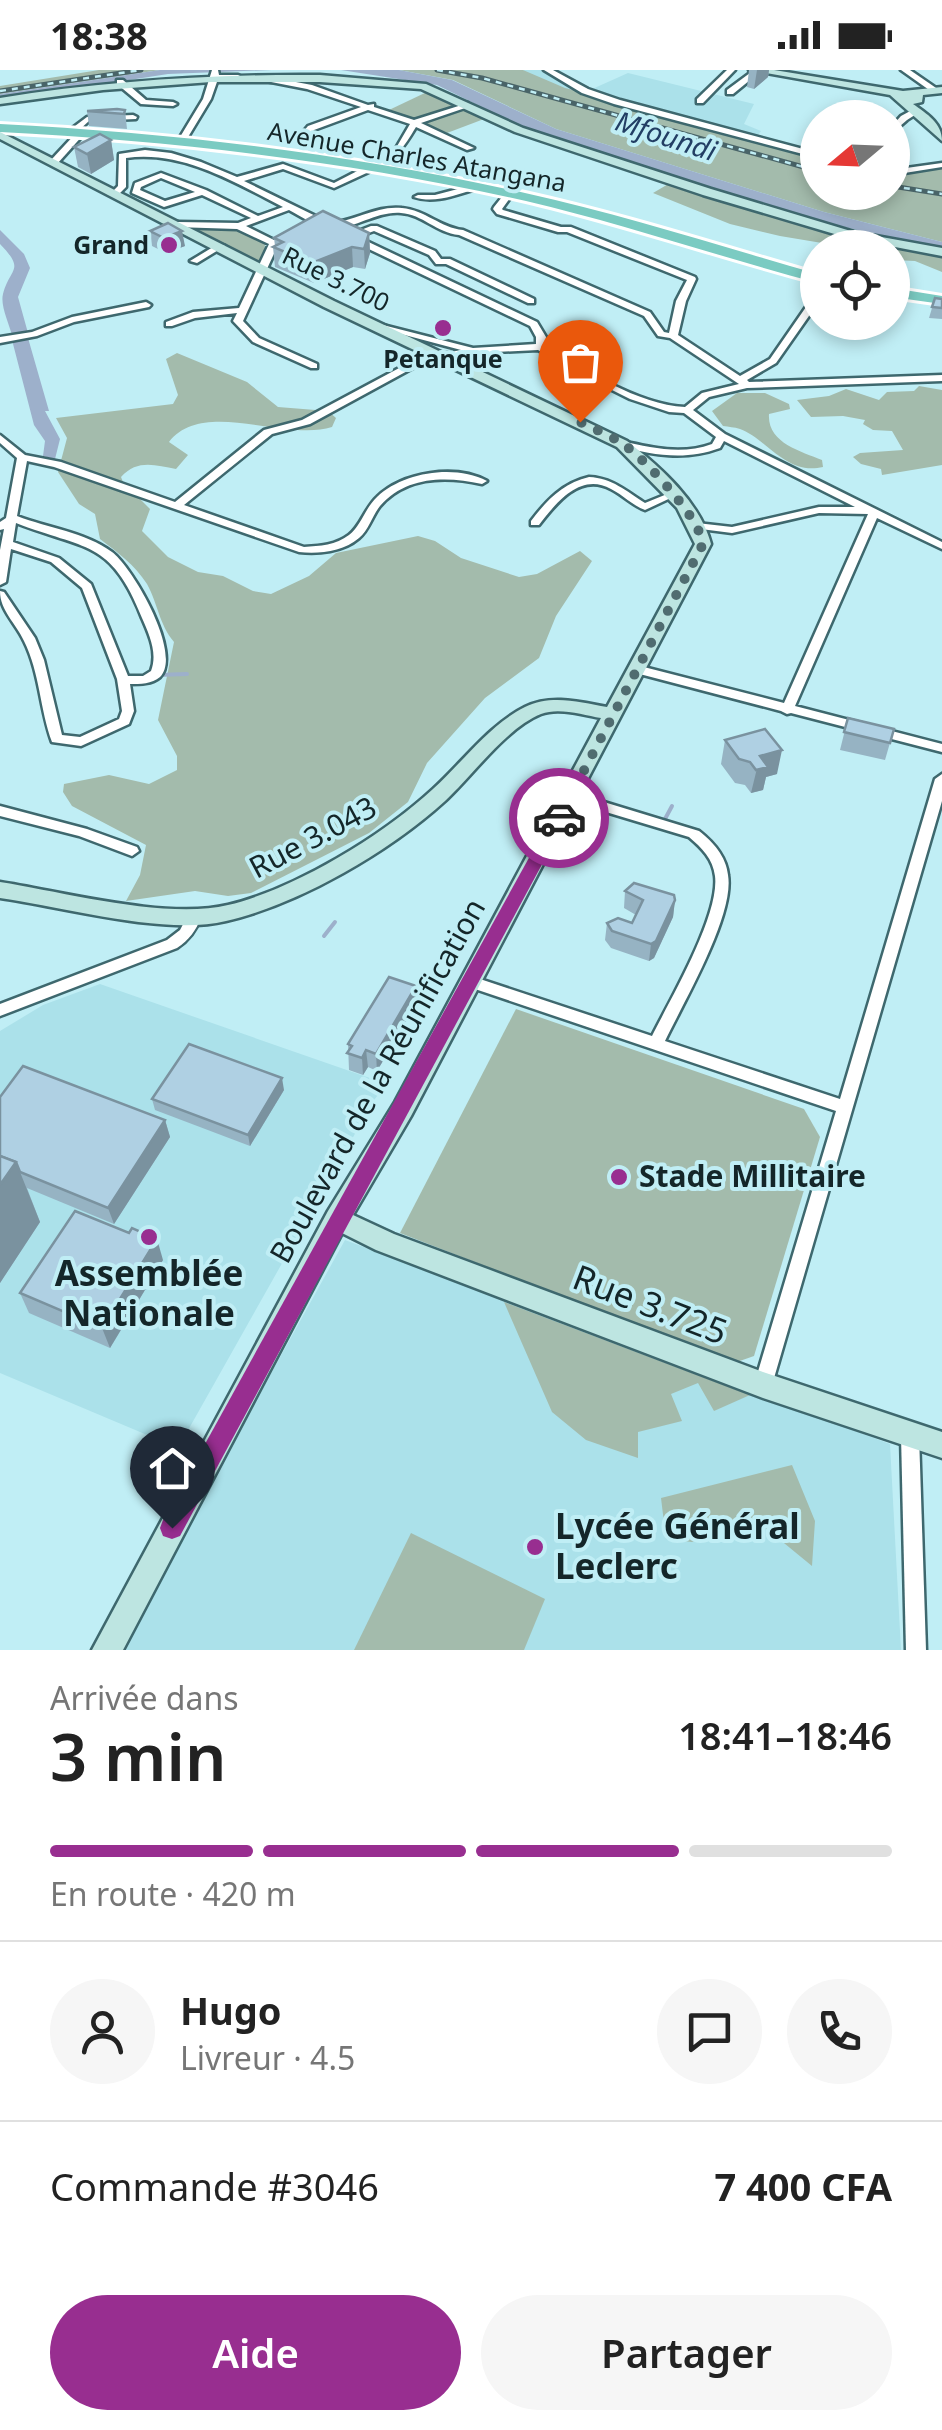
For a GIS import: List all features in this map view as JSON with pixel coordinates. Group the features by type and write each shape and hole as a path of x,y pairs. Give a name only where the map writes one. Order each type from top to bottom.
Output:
{"main road":[{"path":"755,70 809,74 912,101 939,90"},
{"path":"0,101 120,82 215,74 374,76 424,86 518,129 774,214 942,252"},
{"path":"912,101 942,138"},
{"name":"Avenue Charles Atangana","path":"78,131 182,140"},
{"name":"Avenue Charles Atangana","path":"2,133 78,131 182,140 374,167 607,212 800,271"},
{"name":"Rue 3.700","path":"2,133 266,270 622,444 649,467 700,535"},
{"name":"Avenue Charles Atangana","path":"374,167 602,216 800,271"},
{"path":"910,298 942,303"},
{"name":"Boulevard de la Réunification","path":"107,1650 337,1219 403,1109 615,715 700,535"},
{"name":"Rue 3.043","path":"0,890 194,918 247,907 387,835 432,801 530,712 556,706 615,715"},
{"name":"Rue 3.725","path":"337,1219 386,1242 764,1386 942,1445"}],"street":[{"path":"548,70 585,91 617,102 800,151"},
{"path":"700,102 731,70"},
{"path":"730,92 755,70"},
{"path":"905,70 939,90"},
{"path":"182,140 207,99 215,74 279,81 371,106 470,148"},
{"path":"120,82 144,102 173,104"},
{"path":"910,105 912,101"},
{"path":"237,180 283,166 334,186 374,167 399,149 414,122 465,104"},
{"path":"302,138 311,128 371,106"},
{"path":"54,162 91,118 133,117"},
{"path":"122,136 121,150 129,154 201,165 237,180 534,324 542,337 540,347"},
{"path":"116,192 122,187 122,156 129,154"},
{"path":"910,169 942,165"},
{"path":"203,192 164,204 135,191 138,185 161,176 203,192 255,217"},
{"path":"418,197 435,198 473,187"},
{"path":"509,194 498,211 560,230 568,228 692,279 673,336"},
{"path":"239,226 290,206"},
{"path":"178,225 239,226 274,243 325,224 401,210 425,216 447,232 460,232 546,272 614,297 647,314 661,334 673,336 744,382 942,378"},
{"path":"351,236 374,228 432,253 439,262 447,261 531,300"},
{"path":"274,243 266,270 252,286 238,322 247,333 314,366"},
{"path":"194,261 220,246"},
{"path":"5,339 146,305"},
{"path":"169,324 193,315 242,310"},
{"path":"687,410 706,395 744,382 773,361 800,322"},
{"path":"374,324 475,350"},
{"path":"174,507 268,432 306,422 420,361 475,350 540,347 648,402 670,410 687,410 721,436 942,546"},
{"path":"700,453 716,446 721,436"},
{"path":"0,438 22,457 56,464 275,544 303,550 330,549 358,534 368,515 408,480 459,474 482,481"},
{"path":"622,444 664,454 754,452"},
{"path":"649,467 664,454"},
{"path":"0,582 22,457"},
{"path":"535,523 553,499 592,480 609,483 645,507 672,495"},
{"path":"819,510 828,488"},
{"path":"700,535 819,510 871,512"},
{"path":"787,710 871,512"},
{"path":"0,527 13,518"},
{"path":"13,518 94,544 122,566 131,579 161,660 156,673 145,680 123,679"},
{"path":"700,535 732,530"},
{"path":"0,595 29,638 38,660 57,739 81,742 124,721 128,711 123,679 86,586 56,560 8,544"},
{"path":"636,669 942,748"},
{"path":"764,1386 942,779"},
{"path":"570,797 694,834 710,846 720,868 719,904 656,1045"},
{"path":"0,812 66,827 132,852"},
{"path":"0,1010 160,950 189,931 194,918"},
{"path":"471,982 844,1108"},
{"path":"910,1435 916,1650"}],"shaded area":[{"path":"160,70 272,70 168,74 0,100 0,94"},
{"path":"341,70 399,70 452,80 556,129 800,205 800,210 818,210 895,230 857,230 781,212 522,127 437,85"},
{"path":"523,70 553,70 590,90 628,73 754,104 744,124 761,131 758,135 800,146 800,154 544,87"},
{"path":"0,230 24,254 30,268 18,297 28,333 12,335 5,314 3,294 14,265 0,244"},
{"path":"910,234 942,242 942,250 910,242"},
{"path":"28,338 49,411 45,411 60,439 55,459 43,456 45,441 34,425 12,340"},
{"name":"Assemblée Nationale","path":"100,984 387,1084 374,1100 178,1448 0,1373 0,1031 43,1005"},
{"name":"Lycée Général Leclerc","path":"345,1240 890,1444 901,1650 118,1650"}],"green space":[{"path":"99,70 160,70 0,94 0,86"},
{"path":"399,70 523,70 565,88 680,116 800,152 800,205 556,129 453,80"},
{"path":"429,91 484,119 447,133 389,110"},
{"path":"910,165 942,166 942,242 910,234 910,230 895,230 818,210 910,210"},
{"path":"670,183 837,230 800,230 800,239 780,236 730,224 653,193"},
{"path":"237,229 265,243 264,265 196,230"},
{"path":"910,247 942,254 942,272 910,261"},
{"path":"177,353 247,382 278,407 328,411 336,418 332,427 313,430 202,423 184,429 169,442 188,455 176,469 147,465 127,471 121,477 123,482 150,509 142,531 168,557 198,572 223,576 253,591 271,594 309,576 336,553 418,536 435,541 461,558 519,577 537,574 580,551 592,561 556,616 539,658 485,698 427,763 408,802 369,833 251,893 228,896 195,891 126,901 140,875 146,845 72,806 63,792 64,784 109,775 149,784 177,770 177,756 158,720 174,642 147,584 100,539 95,514 79,504 58,472 67,438 56,418 173,404 178,395 166,359"},
{"path":"919,386 942,390 942,465 882,475 881,469 861,464 853,457 903,450 892,431 873,430 863,424 865,420 843,416 811,417 797,400 829,396 846,389 879,400 887,392 914,391"},
{"path":"737,393 765,393 789,404 790,409 769,414 773,432 795,449 822,460 823,467 798,466 750,434 723,426 712,411"},
{"path":"516,1009 804,1109 820,1137 754,1356 734,1363 400,1233"},
{"path":"504,1302 750,1395 714,1411 698,1383 671,1394 682,1421 638,1432 638,1458 586,1440 552,1412"},
{"path":"792,1465 815,1521 812,1566 757,1521 692,1542 666,1539 661,1498"},
{"path":"411,1533 545,1599 524,1650 354,1650"}],"building":[{"path":"125,110 124,114 87,111"},
{"path":"100,134 111,140 87,154 74,147"},
{"path":"323,211 369,233 364,249 352,247 312,263 273,247 283,242 274,238"},
{"path":"168,223 182,231 164,238 150,231"},
{"path":"935,298 942,299 942,308 932,307"},
{"path":"560,355 576,364 565,370 548,362"},
{"path":"848,718 894,729 890,743 844,732"},
{"path":"765,729 782,750 760,756 768,767 756,770 750,762 739,759 725,740"},
{"path":"634,883 674,895 656,941 651,944 612,931 607,923 618,918 632,923 643,900 625,891"},
{"path":"389,977 416,986 376,1054 366,1050 362,1058 347,1053 352,1046 348,1044"},
{"path":"189,1044 282,1078 248,1135 152,1099"},
{"path":"23,1066 165,1120 108,1208 20,1172 16,1162 0,1156 0,1097"},
{"path":"0,1156 16,1162 0,1185"},
{"path":"75,1211 129,1233 132,1228 157,1239 102,1328 20,1293"}],"waterway":[{"path":"157,675 187,674"},
{"path":"665,819 672,806"},
{"path":"324,936 335,922"}],"railway":[{"path":"0,91 141,70"},
{"path":"437,70 482,78 800,166"},
{"path":"910,189 942,194"}],"way so far":[{"path":"559,818 703,544 697,526 641,459 580,422"}],"place":[{"name":"Grand","path":"169,245"},
{"name":"Petanque","path":"443,328"},
{"name":"Stade Millitaire","path":"619,1177"},
{"name":"Assemblée Nationale","path":"149,1237"},
{"name":"Lycée Général Leclerc","path":"535,1547"}],"route":[{"path":"172,1528 337,1219 403,1109 559,818"}],"water label":[{"name":"Mfoundi","path":"666,136"}]}
